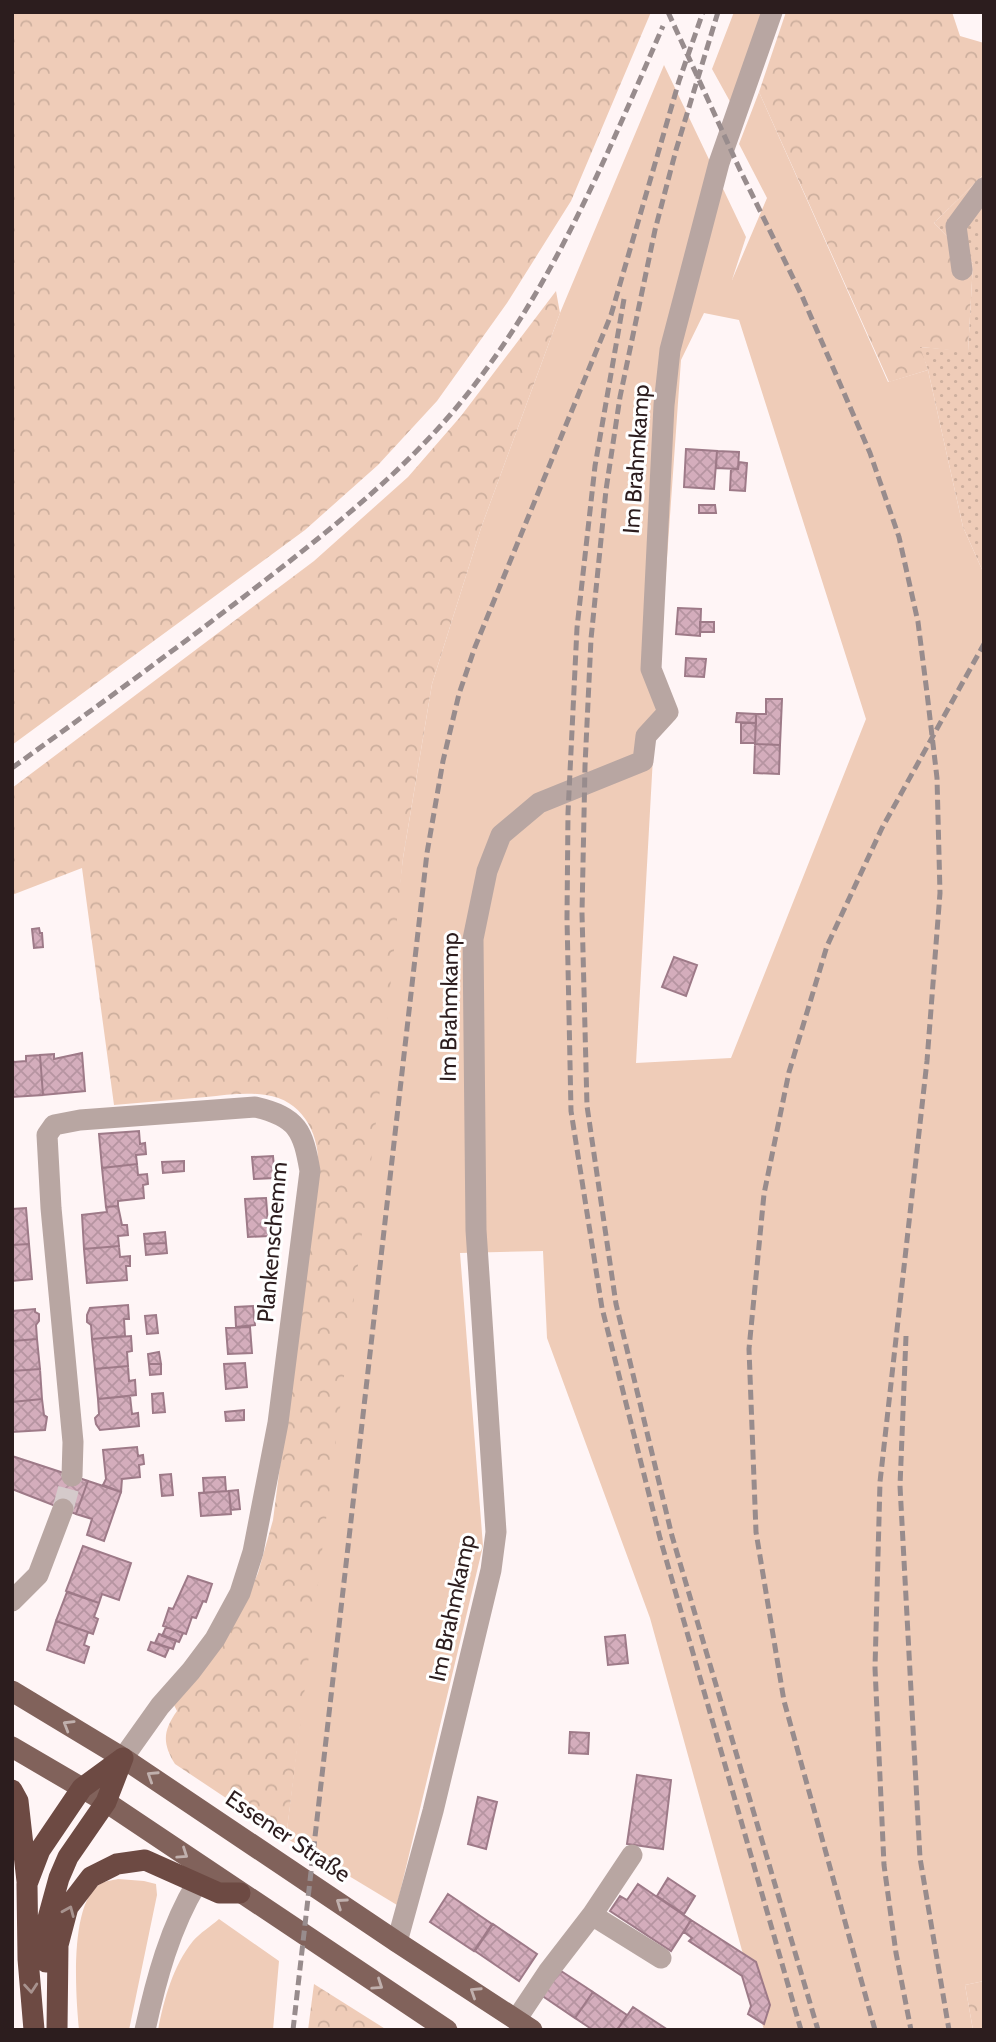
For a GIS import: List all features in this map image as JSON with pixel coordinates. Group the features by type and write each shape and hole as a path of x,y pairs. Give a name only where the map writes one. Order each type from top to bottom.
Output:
{"highway":[{"path":"27,1884 40,1850 82,1788 123,1758"},
{"path":"57,2028 46,1976 45,1929 58,1878 68,1857 106,1802 123,1758"},
{"path":"12,1790 18,1801 27,1884 28,1959 34,2030"},
{"path":"57,2028 58,1945 68,1907 91,1877 117,1864 145,1860 219,1893 240,1893"}],"main road":[{"name":"Essener Straße","path":"12,1691 123,1758 524,2025"},
{"path":"12,1747 106,1802 447,2030"}],"street":[{"name":"Im Brahmkamp","path":"397,1942 449,1744 491,1570 496,1532 476,1230 473,939 486,871 501,835 539,803 643,761 646,736 668,712 651,669 664,405 670,350 719,163 772,12"},
{"path":"962,270 956,226 984,188"},
{"name":"Plankenschemm","path":"72,1476 73,1442 51,1208 47,1135 54,1125 79,1120 256,1107 277,1112 297,1126 304,1140 310,1171 278,1423 253,1552 240,1593 215,1639 160,1706 123,1758"},
{"path":"12,1601 38,1574 63,1509"},
{"path":"524,2025 548,1972 592,1915 632,1855"},
{"path":"145,2030 158,1972 189,1895 197,1883"},
{"path":"592,1915 661,1958"}],"green space":[{"path":"12,12 651,12 571,201 507,303 437,401 378,465 305,530 12,745"},
{"path":"734,12 765,12 733,107 712,69"},
{"path":"786,12 952,12 960,36 984,43 984,174 934,223 973,263 968,352 921,347 928,370 889,382 759,92"},
{"path":"664,65 746,237 732,280 767,198 739,144 759,92 888,382 928,370 963,527 984,574 984,1981 965,1985 973,2030 764,2030 650,1618 547,1338 543,1251 460,1253 483,1546 397,1905 286,1838 403,858 432,684 481,528 560,313","holes":["704,313 739,320 866,719 731,1058 636,1063 653,757 681,360"]},
{"path":"984,174 984,574 963,527 928,370 920,347 968,351 973,263 934,223"},
{"path":"556,291 560,313 481,528 432,684 403,858 381,1082 286,1838 175,1764 168,1750 166,1737 177,1711 173,1703 242,1609 258,1573 273,1520 318,1171 313,1133 300,1112 291,1104 266,1095 236,1094 114,1105 82,868 12,895 12,788 314,561 408,477 461,416"},
{"path":"118,1879 156,1884 157,1895 129,2030 79,2030 76,1974 79,1929 84,1909 91,1893 102,1883"},
{"path":"219,1919 279,1961 273,2030 158,2030 166,1995 180,1961 193,1941"},
{"path":"984,1981 984,2030 973,2030 965,1985"},
{"path":"314,1984 387,2030 308,2030"}],"building":[{"path":"686,449 717,451 714,489 684,487"},
{"path":"717,451 739,452 738,469 716,468"},
{"path":"739,462 747,463 745,491 730,490 731,469 738,469"},
{"path":"699,505 715,505 716,513 699,513"},
{"path":"678,608 701,609 700,636 676,634"},
{"path":"700,622 714,622 714,632 700,632"},
{"path":"686,658 706,659 704,677 685,676"},
{"path":"766,699 782,699 780,745 755,744 756,714 766,714"},
{"path":"737,713 756,714 756,723 736,722"},
{"path":"741,723 756,723 755,743 741,743"},
{"path":"755,744 780,745 779,774 754,773"},
{"path":"39,928 43,947 34,948 32,929"},
{"path":"674,957 697,965 686,996 662,987"},
{"path":"82,1053 85,1091 43,1095 40,1055 54,1054 54,1059"},
{"path":"40,1055 43,1095 12,1097 12,1059 14,1062 26,1061 26,1056"},
{"path":"139,1131 140,1144 145,1143 146,1154 136,1155 137,1164 102,1168 99,1134"},
{"path":"273,1156 275,1178 254,1179 252,1157"},
{"path":"184,1161 184,1171 163,1173 162,1162"},
{"path":"137,1164 138,1175 147,1174 148,1184 143,1185 144,1198 118,1201 118,1206 106,1207 102,1168"},
{"path":"266,1198 269,1236 248,1237 245,1199"},
{"path":"118,1206 122,1225 127,1225 128,1235 118,1236 119,1246 84,1249 82,1215 107,1212 106,1207"},
{"path":"26,1208 29,1244 12,1245 12,1209"},
{"path":"165,1232 166,1243 145,1244 144,1234"},
{"path":"166,1243 167,1253 146,1255 145,1244"},
{"path":"29,1244 32,1279 12,1281 12,1245"},
{"path":"119,1246 120,1257 130,1256 130,1266 126,1266 127,1280 87,1283 84,1249"},
{"path":"128,1305 129,1319 124,1319 125,1336 92,1339 91,1325 87,1322 90,1308"},
{"path":"253,1306 255,1325 236,1327 235,1307"},
{"path":"35,1309 39,1314 36,1325 37,1339 12,1341 12,1311"},
{"path":"156,1315 158,1333 147,1334 145,1316"},
{"path":"250,1327 252,1353 228,1354 226,1328"},
{"path":"131,1336 132,1351 127,1352 128,1366 95,1369 92,1339"},
{"path":"37,1339 40,1369 12,1371 12,1341"},
{"path":"159,1352 161,1364 149,1364 148,1354"},
{"path":"245,1363 247,1387 226,1389 224,1364"},
{"path":"149,1364 161,1364 161,1374 150,1375"},
{"path":"128,1366 129,1381 135,1380 136,1395 98,1399 95,1369"},
{"path":"40,1369 42,1399 12,1402 12,1371"},
{"path":"163,1393 165,1412 153,1413 152,1394"},
{"path":"130,1396 132,1414 138,1413 139,1426 100,1430 95,1418 99,1414 98,1399"},
{"path":"42,1399 44,1415 47,1417 45,1430 12,1432 12,1402"},
{"path":"244,1410 244,1420 226,1421 225,1412"},
{"path":"137,1447 138,1456 143,1455 144,1464 139,1465 140,1477 122,1479 121,1492 103,1485 106,1479 103,1450"},
{"path":"12,1456 88,1481 76,1514 12,1489"},
{"path":"171,1474 173,1495 162,1496 160,1475"},
{"path":"225,1477 226,1491 204,1493 203,1478"},
{"path":"88,1481 121,1492 104,1541 87,1535 92,1519 76,1514"},
{"path":"238,1490 240,1509 231,1510 229,1491"},
{"path":"229,1491 231,1514 201,1516 199,1493"},
{"path":"83,1546 131,1563 119,1600 102,1594 99,1603 66,1591"},
{"path":"188,1576 212,1584 206,1602 203,1601 196,1618 192,1617 186,1634 163,1626 169,1608 173,1609"},
{"path":"67,1592 99,1603 94,1617 98,1619 93,1634 56,1621"},
{"path":"56,1621 88,1632 84,1645 89,1647 84,1663 47,1650"},
{"path":"166,1627 183,1633 179,1642 162,1636"},
{"path":"159,1634 176,1640 173,1649 155,1643"},
{"path":"625,1635 628,1663 608,1665 605,1637"},
{"path":"151,1642 169,1648 165,1657 148,1650"},
{"path":"570,1732 589,1733 588,1754 569,1753"},
{"path":"637,1775 671,1780 663,1849 627,1844"},
{"path":"478,1797 497,1802 486,1849 468,1844"},
{"path":"668,1878 695,1896 684,1914 657,1896"},
{"path":"638,1884 691,1920 671,1951 610,1911 620,1896 627,1900"},
{"path":"448,1894 492,1924 474,1951 430,1922"},
{"path":"691,1920 756,1962 770,2005 764,2024 748,2014 751,2006 742,1976 689,1941 692,1938 684,1932"},
{"path":"493,1924 537,1954 519,1981 475,1951"},
{"path":"558,1969 593,1992 575,2018 541,1995"},
{"path":"593,1992 627,2015 617,2030 593,2030 575,2018"},
{"path":"633,2007 668,2030 617,2030"}],"tunnel":[{"path":"63,1509 72,1476"}],"railway":[{"path":"668,12 740,170 802,296 870,453 899,537 918,622 927,693 937,778 940,893 927,1061 880,1482 875,1668 884,1865 896,1953 911,2030"},
{"path":"293,2030 427,853 443,761 459,694 475,647 611,315 679,81 703,12"},
{"path":"718,12 655,230 620,397 606,490 591,639 585,766 582,913 587,1106 616,1304 672,1536 818,2030"},
{"path":"12,768 277,571 380,486 451,414 486,370 545,277 596,178 663,26"},
{"path":"624,299 595,466 577,628 568,813 571,1111 602,1308 660,1538 801,2030"},
{"path":"875,2030 784,1701 756,1532 749,1349 764,1194 789,1072 827,946 882,828 984,644"},
{"path":"906,1336 900,1486 920,1858 949,2030"}]}
